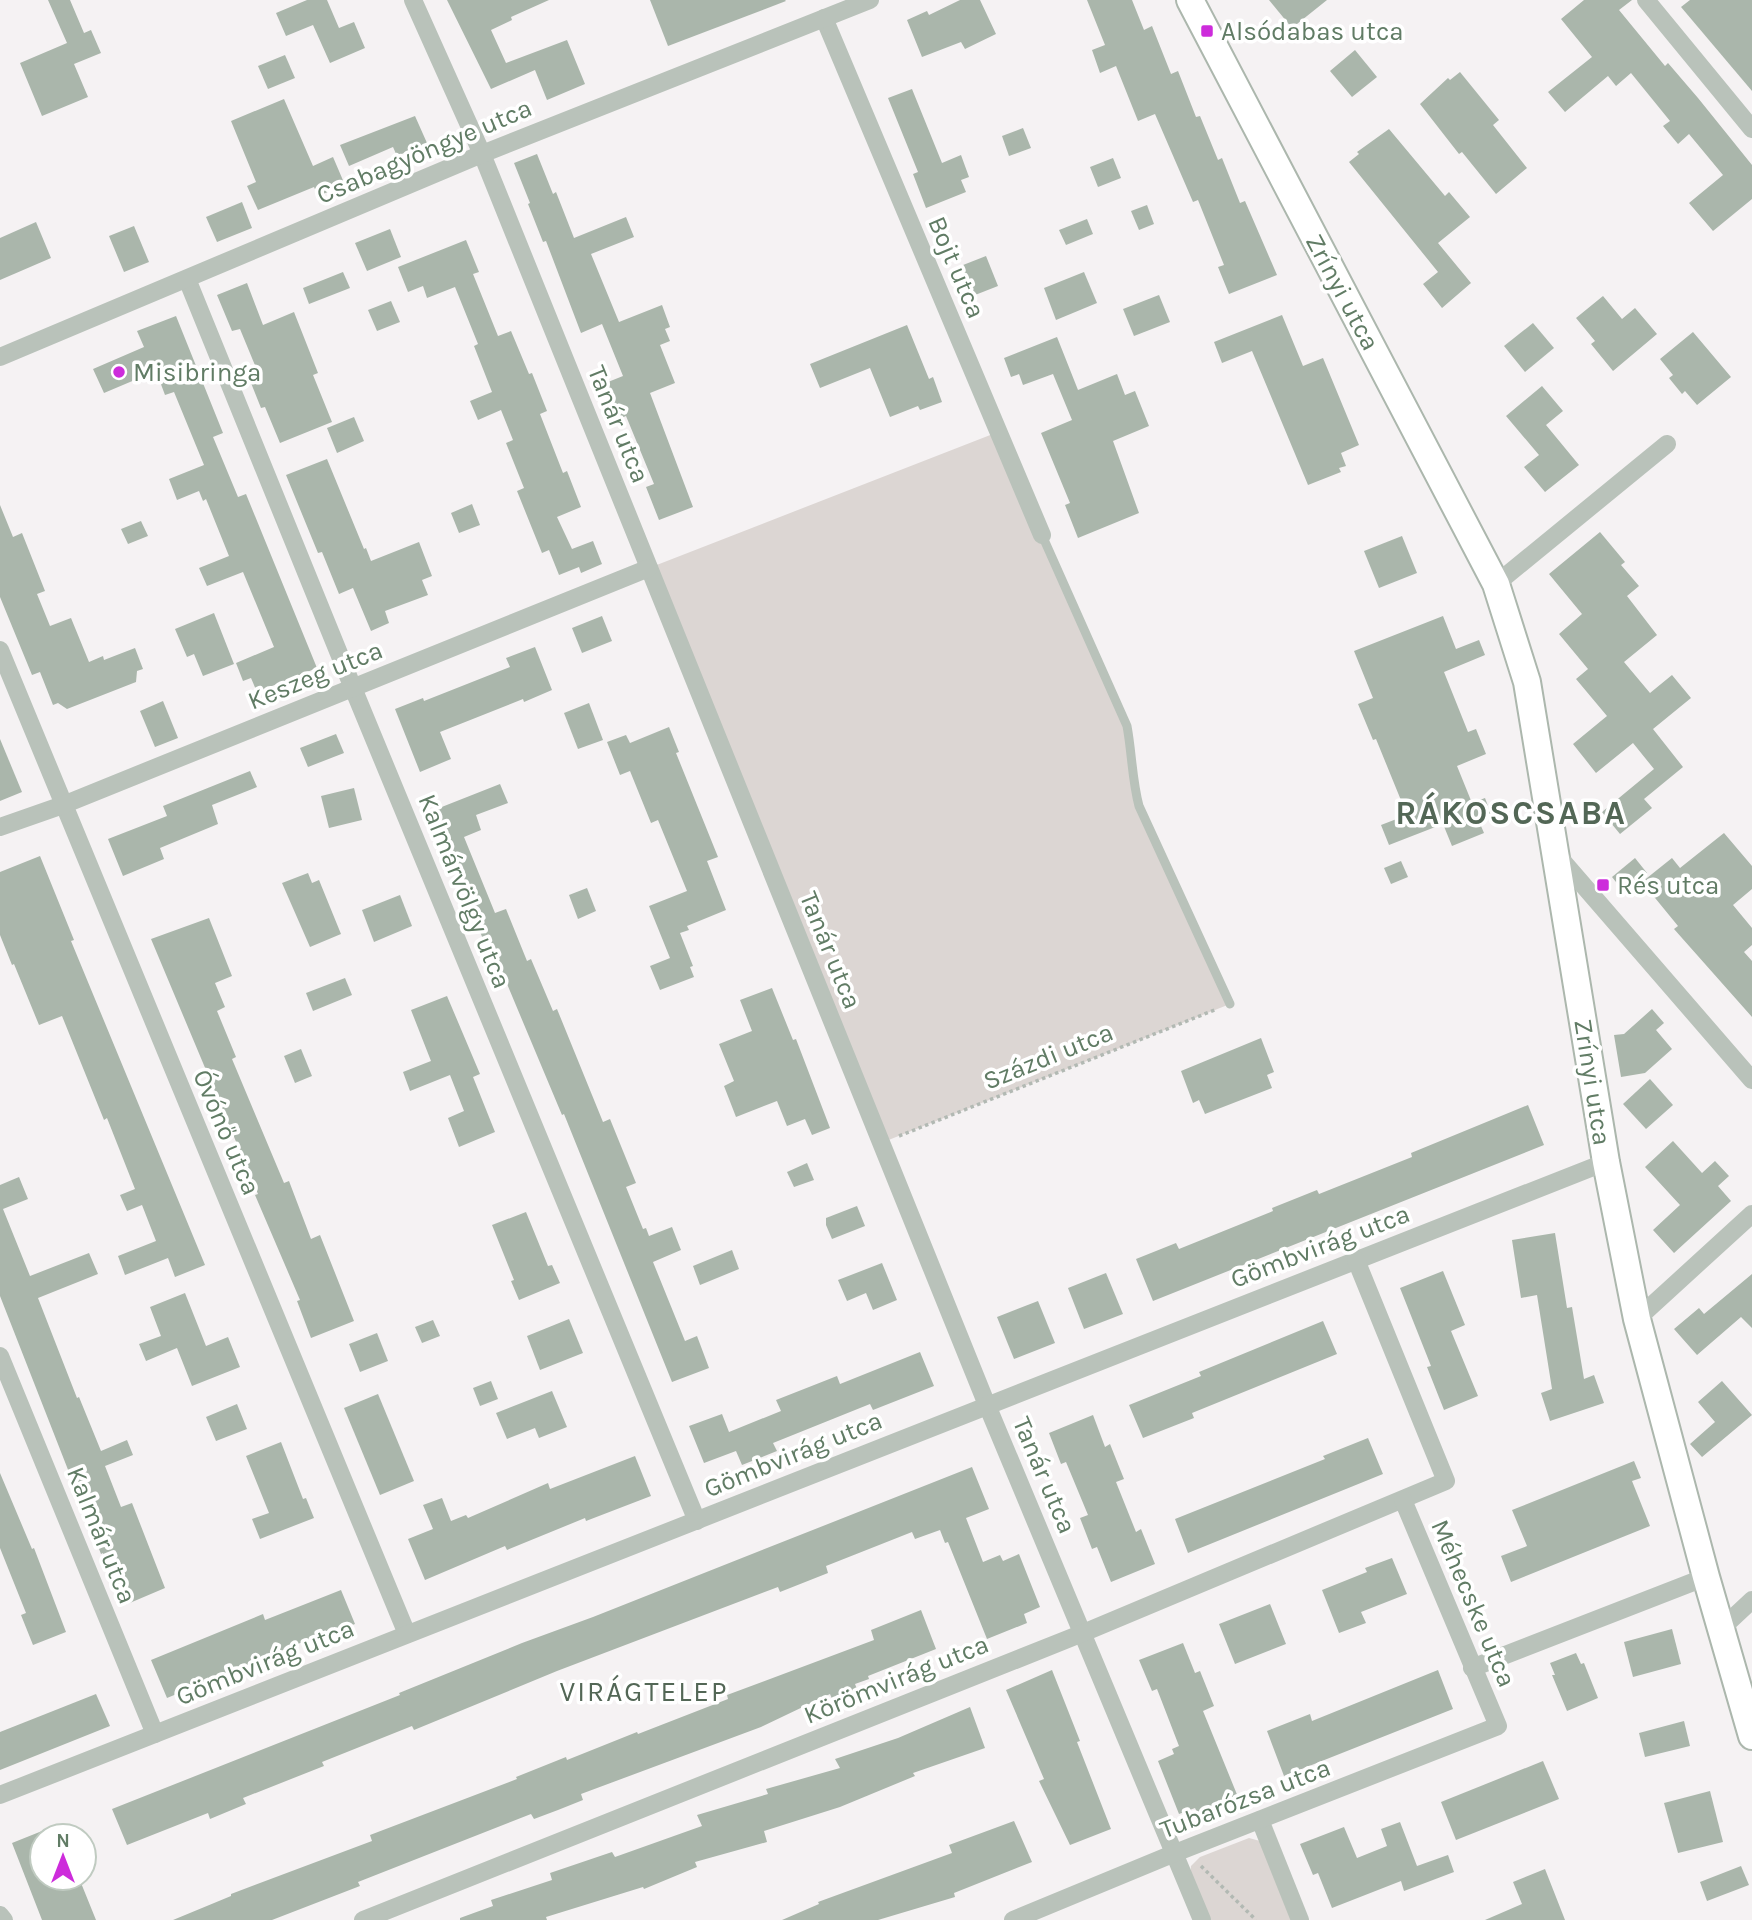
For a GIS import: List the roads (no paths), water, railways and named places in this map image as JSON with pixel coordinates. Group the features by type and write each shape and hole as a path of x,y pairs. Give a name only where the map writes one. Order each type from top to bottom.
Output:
{"main road":[{"name":"Zrínyi utca","path":"1190,0 1496,584 1527,682 1606,1162 1637,1319 1752,1736"}],"street":[{"name":"Tanár utca","path":"413,0 482,154 986,1405 1202,1920"},
{"name":"Csabagyöngye utca","path":"0,357 482,154 870,0"},
{"path":"1646,0 1752,129"},
{"name":"Bojt utca","path":"824,18 1042,535"},
{"name":"Kalmárvölgy utca","path":"187,279 697,1521"},
{"path":"1496,584 1667,444"},
{"name":"Keszeg utca","path":"0,827 63,805 649,568"},
{"name":"Óvónő utca","path":"0,650 407,1634"},
{"path":"1555,853 1752,1080"},
{"name":"Gömbvirág utca","path":"0,1795 1606,1162"},
{"path":"1637,1319 1752,1214"},
{"name":"Méhecske utca","path":"1356,1260 1446,1481"},
{"name":"Kalmár utca","path":"0,1356 155,1734"},
{"name":"Körömvirág utca","path":"362,1920 1083,1633 1446,1481"},
{"name":"Méhecske utca","path":"1403,1500 1498,1726"},
{"path":"1472,1668 1706,1577"},
{"path":"1721,1629 1752,1600"},
{"name":"Tubarózsa utca","path":"1013,1920 1498,1726"},
{"path":"1260,1820 1300,1920"},
{"path":"0,1915 4,1920"}],"lane":[{"path":"1042,535 1127,726 1133,785 1139,806 1230,1003"}],"place":[{"name":"Alsódabas utca","path":"1207,31"},
{"name":"Misibringa","path":"119,372"},
{"name":"Rés utca","path":"1603,885"}],"district":[{"name":"RÁKOSCSABA","path":"1511,812"},
{"name":"VIRÁGTELEP","path":"644,1691"}]}
